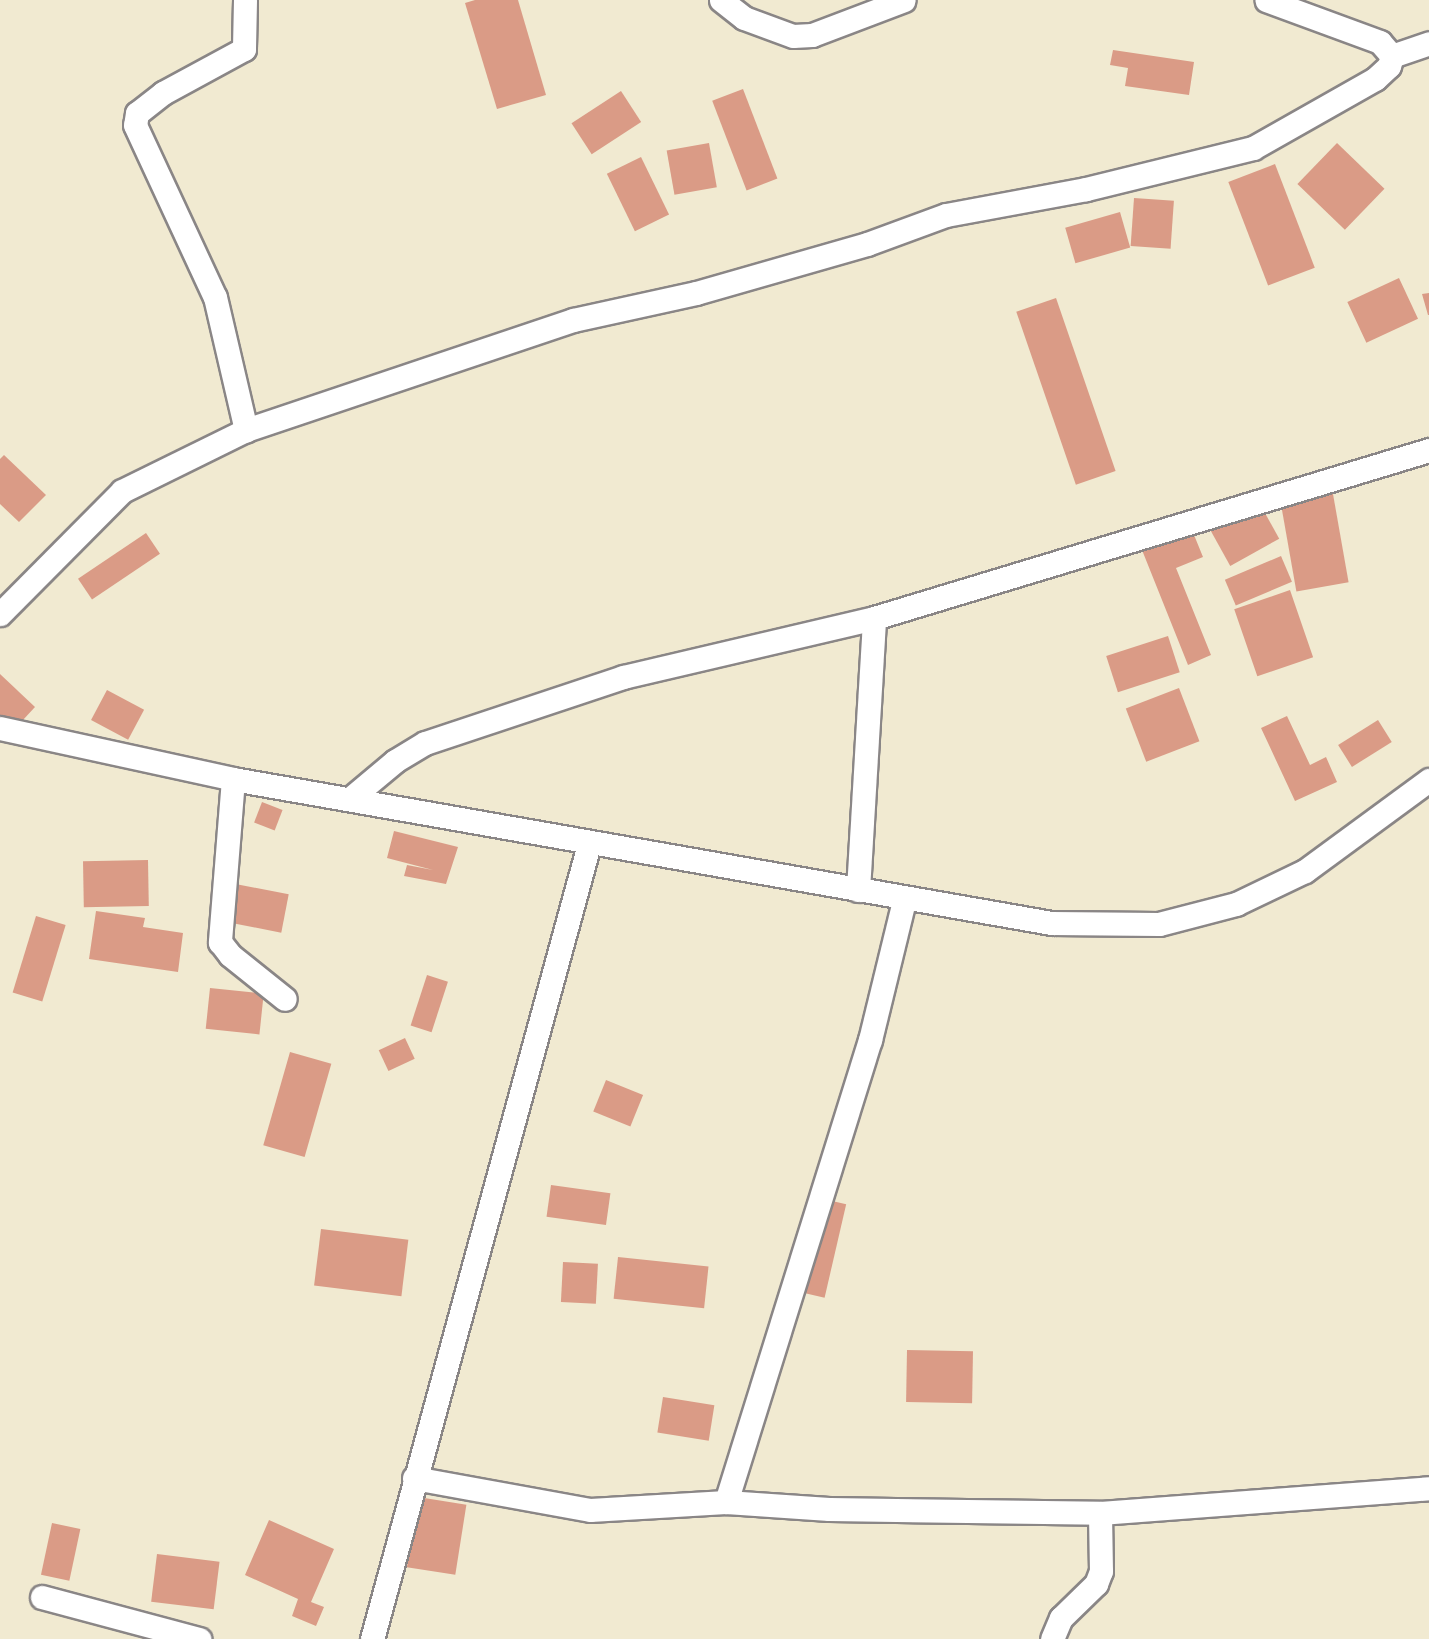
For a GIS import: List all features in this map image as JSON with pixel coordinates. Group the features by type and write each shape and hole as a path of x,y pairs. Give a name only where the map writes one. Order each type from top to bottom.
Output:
{"street":[{"path":"245,0 244,49 163,93 137,113 135,125 215,297 246,430"},
{"path":"721,0 744,18 793,36 812,35 904,0"},
{"path":"1266,0 1380,42 1392,56"},
{"path":"0,614 122,491 246,430 573,320 709,290 867,244 946,215 1086,189 1253,148 1375,79 1392,56 1429,43"},
{"path":"352,797 395,761 463,730 623,677 874,618 1429,450"},
{"path":"858,890 874,618"},
{"path":"0,728 233,779 352,797 589,844 745,866 904,900 1051,923 1159,924 1236,904 1305,871 1429,780"},
{"path":"233,779 220,942 285,999"},
{"path":"372,1639 589,844"},
{"path":"726,1502 870,1040 904,900"},
{"path":"414,1478 590,1510 726,1502 829,1509 1100,1513 1429,1488"},
{"path":"1052,1639 1061,1618 1096,1584 1101,1571 1100,1513"},
{"path":"42,1597 199,1639"}],"building":[{"path":"475,0 518,0 546,95 497,109 465,3"},
{"path":"1113,50 1194,62 1189,95 1125,86 1128,68 1110,65"},
{"path":"743,89 777,179 747,190 712,101"},
{"path":"621,91 641,122 592,154 572,123"},
{"path":"709,143 717,187 674,195 667,150"},
{"path":"1337,143 1384,189 1345,230 1297,184"},
{"path":"641,157 669,215 635,231 607,174"},
{"path":"1275,164 1315,268 1268,286 1228,182"},
{"path":"1134,198 1174,201 1171,249 1131,246"},
{"path":"1120,212 1130,248 1075,263 1065,228"},
{"path":"1399,278 1418,319 1366,343 1347,302"},
{"path":"1429,293 1429,315 1428,315 1422,294"},
{"path":"1056,298 1116,471 1076,485 1016,312"},
{"path":"4,455 46,495 19,522 0,504 0,459"},
{"path":"1330,477 1349,582 1296,592 1278,486"},
{"path":"1255,495 1279,539 1230,566 1206,522"},
{"path":"1192,530 1203,557 1176,568 1211,655 1188,665 1142,550"},
{"path":"146,533 160,554 92,600 78,579"},
{"path":"1281,556 1292,582 1236,606 1225,580"},
{"path":"1290,590 1313,657 1257,676 1234,609"},
{"path":"1168,636 1180,672 1118,692 1106,656"},
{"path":"0,674 35,707 10,734 0,725"},
{"path":"1179,688 1199,741 1146,762 1126,708"},
{"path":"107,690 144,710 128,740 91,720"},
{"path":"1287,716 1310,765 1326,757 1337,782 1295,801 1261,728"},
{"path":"1378,720 1392,742 1352,767 1338,745"},
{"path":"262,802 283,810 275,830 254,823"},
{"path":"394,831 458,847 446,884 404,876 407,865 433,870 387,858"},
{"path":"148,860 149,906 84,907 83,861"},
{"path":"220,881 289,894 281,933 213,919"},
{"path":"96,911 145,918 143,927 183,933 178,972 89,959"},
{"path":"36,916 66,925 42,1002 13,993"},
{"path":"427,975 448,982 432,1032 411,1025"},
{"path":"210,988 264,994 259,1034 206,1029"},
{"path":"405,1038 415,1059 388,1071 379,1050"},
{"path":"290,1052 331,1064 305,1157 263,1145"},
{"path":"606,1080 643,1095 630,1127 593,1112"},
{"path":"551,1185 610,1193 606,1225 547,1217"},
{"path":"815,1197 846,1204 825,1298 793,1291"},
{"path":"321,1229 408,1240 401,1296 314,1286"},
{"path":"618,1257 709,1267 704,1308 614,1299"},
{"path":"563,1262 598,1264 596,1304 561,1302"},
{"path":"907,1350 973,1351 972,1403 906,1402"},
{"path":"663,1397 714,1405 709,1441 657,1433"},
{"path":"418,1497 466,1505 455,1575 407,1567"},
{"path":"269,1520 334,1549 311,1602 324,1607 316,1626 292,1616 298,1599 245,1575"},
{"path":"52,1523 80,1529 69,1581 41,1575"},
{"path":"157,1554 220,1562 214,1609 151,1602"}]}
